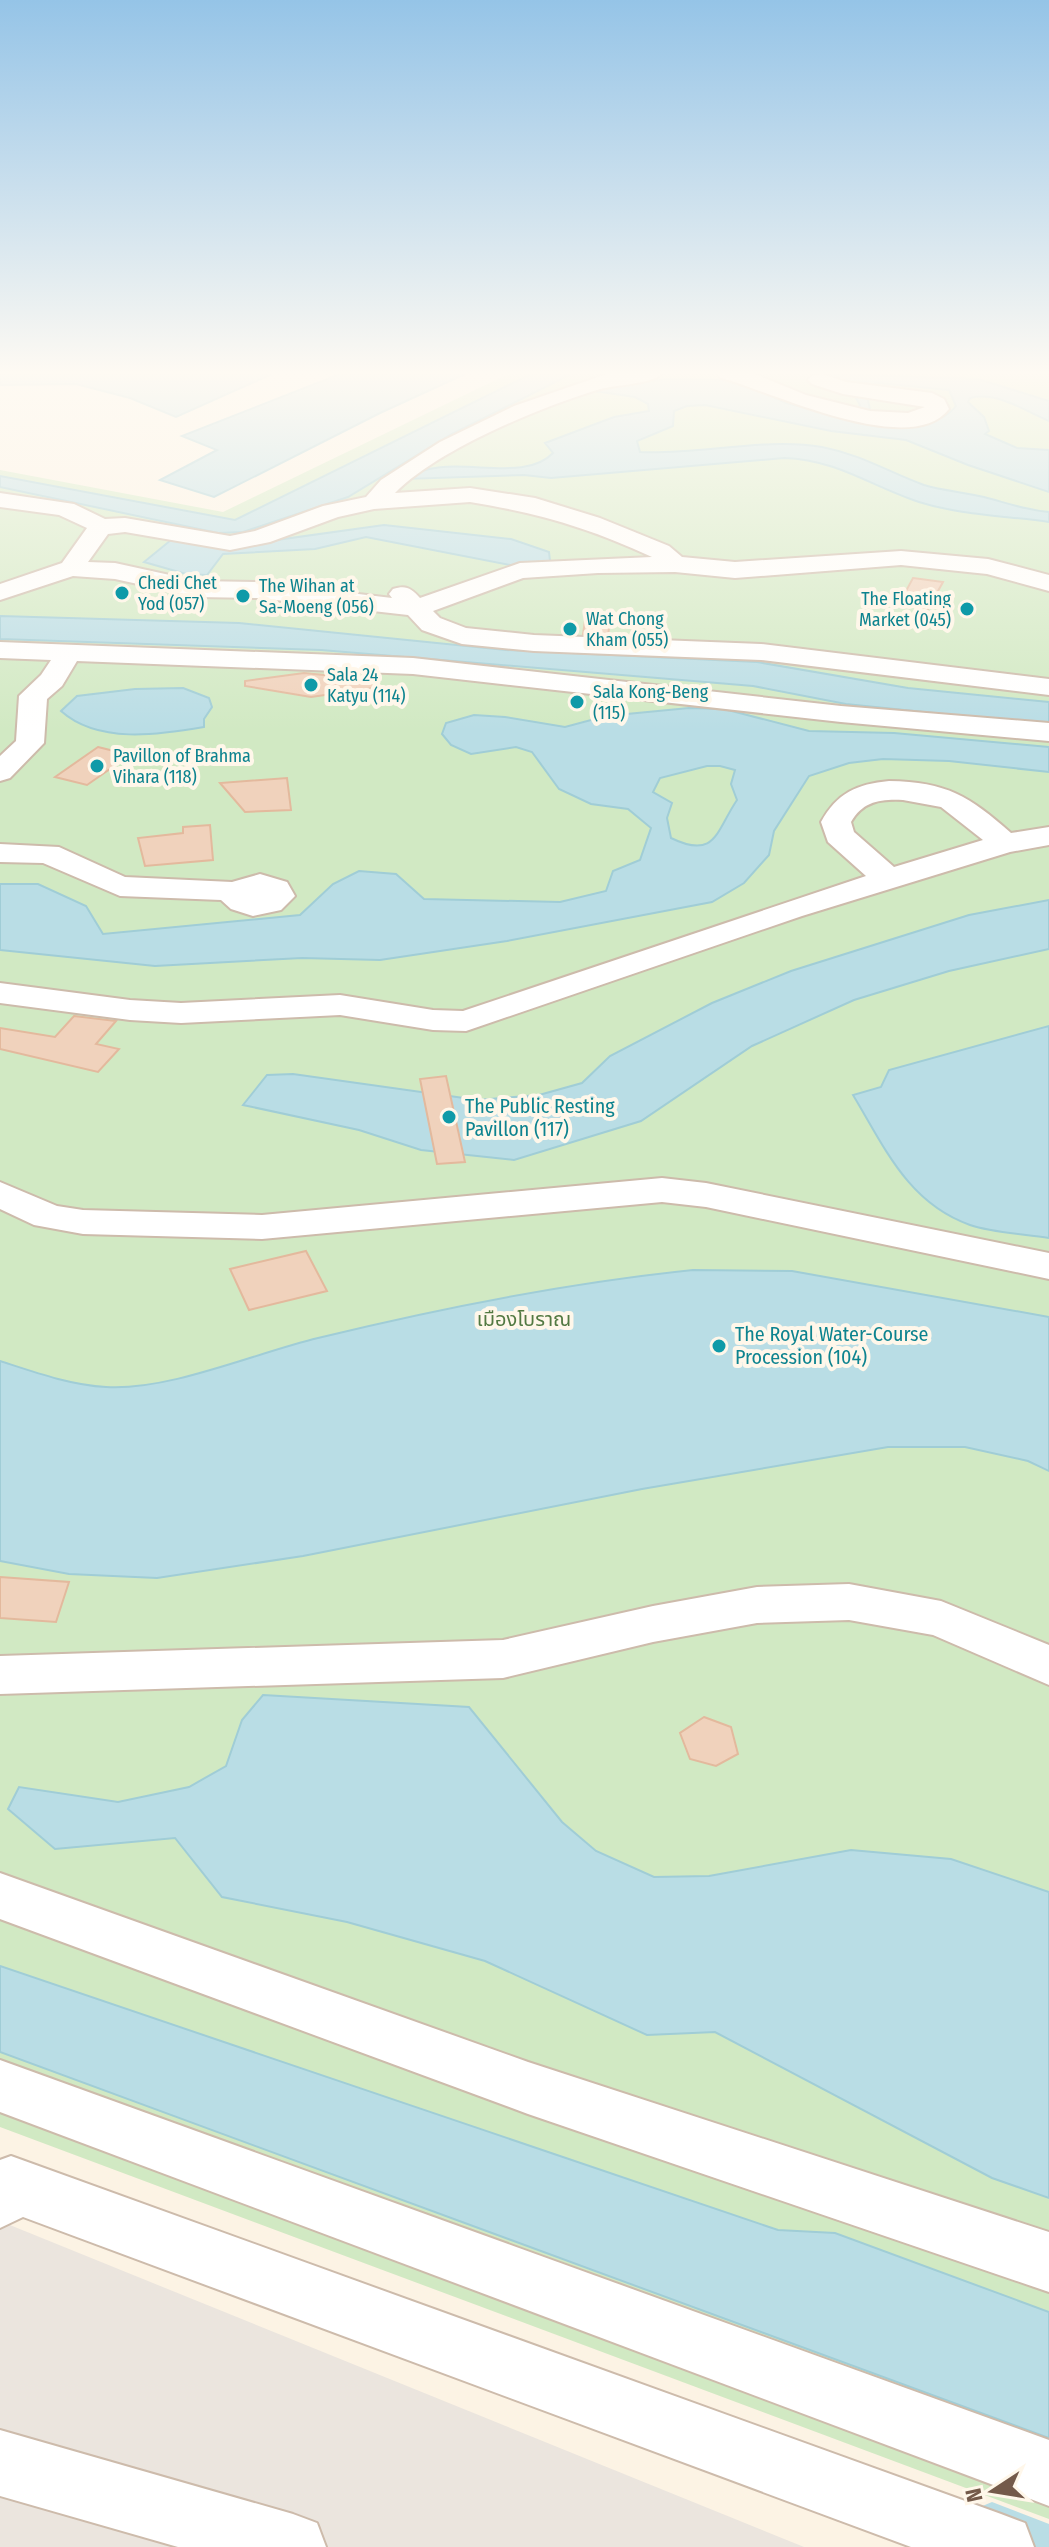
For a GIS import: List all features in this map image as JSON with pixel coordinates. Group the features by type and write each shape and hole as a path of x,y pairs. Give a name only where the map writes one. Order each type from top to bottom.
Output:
{"lane":[{"path":"374,502 380,493"},
{"path":"0,500 56,506 91,518 100,527 125,525 230,543 261,537 331,511 374,502 470,495 506,498 628,535 660,551 675,564"},
{"path":"71,568 100,527"},
{"path":"423,616 520,571 598,565 675,564 735,570 903,558 988,567 1049,583"},
{"path":"0,592 71,568 115,571 197,589 258,590 349,599 423,616 462,636"},
{"path":"258,590 283,577 345,577 396,588 423,616"},
{"path":"197,589 201,598 235,612 315,621 387,621 462,636 534,643 761,652 1049,687"},
{"path":"0,650 413,666 841,714 1049,732"},
{"path":"0,772 30,743 33,696 52,680 69,652"},
{"path":"889,879 839,835 836,822 845,806 858,796 903,792 942,798 953,802 1005,843"},
{"path":"0,993 143,1011 181,1013 340,1005 433,1020 466,1021 791,909 1005,843 1049,836"},
{"path":"0,853 48,854 120,886 238,892"},
{"path":"0,1194 48,1216 83,1222 262,1227 662,1190 706,1195 1049,1266"},
{"path":"0,1675 503,1659 653,1624 757,1605 849,1602 941,1619 1049,1666"},
{"path":"0,1896 528,2088 1049,2262"},
{"path":"0,2086 1049,2473"},
{"path":"4,2188 1001,2547"},
{"path":"0,2463 293,2547"}],"shaded area":[{"path":"0,2221 804,2547 0,2547"}],"green space":[{"name":"เมืองโบราณ","path":"0,493 121,493 223,512 263,493 1049,493 1049,2519 0,2127"}],"water":[{"path":"28,493 90,493 235,520 290,493 355,493 243,532 218,533"},
{"path":"201,493 222,493 214,497"},
{"path":"894,493 961,493 1049,512 1049,522 967,512"},
{"path":"384,525 511,539 549,552 550,561 535,565 510,565 366,537 315,549 223,554 207,575 186,574 144,562 171,540 219,548"},
{"path":"0,616 239,623 506,650 757,662 908,688 1049,702 1049,725 846,704 753,686 321,650 0,639"},
{"path":"183,688 209,698 212,707 204,719 204,727 167,733 110,733 92,729 61,711 77,696 135,689"},
{"path":"689,708 724,709 809,731 894,733 1049,747 1049,772 949,761 883,759 849,763 809,776 774,831 769,855 744,883 712,902 507,941 380,960 302,958 155,966 0,950 0,884 38,884 86,906 103,934 300,915 333,884 359,871 396,874 424,899 560,902 606,891 613,871 640,860 651,828 628,809 591,804 559,789 532,752 516,747 471,754 451,745 442,734 446,723 474,715 565,727 606,716","holes":["707,766 735,770 731,784 737,800 719,831 706,844 697,846 671,838 667,818 672,803 653,792 660,778"]},
{"path":"1049,900 1049,949 949,971 854,1000 752,1046 641,1121 514,1160 421,1150 359,1130 243,1105 267,1075 293,1074 478,1100 539,1095 582,1083 610,1056 712,1003 791,971 969,915"},
{"path":"1049,1026 1049,1238 979,1228 948,1215 930,1203 900,1172 853,1095 881,1087 889,1070"},
{"path":"693,1270 792,1271 1049,1317 1049,1471 1028,1461 965,1447 888,1447 642,1489 303,1556 157,1578 69,1574 0,1561 0,1361 79,1384 131,1387 212,1370 318,1338 457,1307 551,1289"},
{"path":"263,1695 469,1707 562,1822 596,1851 654,1877 709,1876 851,1850 951,1859 1049,1892 1049,2198 992,2178 715,2032 647,2035 485,1961 347,1922 222,1897 175,1838 55,1849 8,1809 19,1787 118,1802 189,1787 226,1766 242,1720"},
{"path":"0,1966 778,2230 835,2233 1049,2312 1049,2438 0,2052"}],"building":[{"path":"913,578 943,582 928,609 900,602"},
{"path":"586,614 611,615 608,635 583,634"},
{"path":"304,673 374,680 374,688 311,697 245,686 245,681"},
{"path":"98,747 130,755 87,785 55,777"},
{"path":"287,778 291,810 245,812 220,783"},
{"path":"210,825 213,860 145,866 138,838 183,833 183,827"},
{"path":"74,1016 116,1021 96,1044 119,1049 98,1072 0,1049 0,1028 55,1037"},
{"path":"446,1076 465,1162 437,1164 420,1079"},
{"path":"306,1251 327,1291 249,1310 230,1269"},
{"path":"0,1577 69,1582 56,1622 0,1618"},
{"path":"704,1717 731,1727 738,1754 716,1766 690,1759 680,1733"}],"waterway":[{"path":"992,2529 1040,2547"}],"place":[{"name":"Chedi Chet Yod (057)","path":"122,593"},
{"name":"The Wihan at Sa-Moeng (056)","path":"243,596"},
{"name":"The Floating Market (045)","path":"967,609"},
{"name":"Wat Chong Kham (055)","path":"570,629"},
{"name":"Sala 24 Katyu (114)","path":"311,685"},
{"name":"Sala Kong-Beng (115)","path":"577,702"},
{"name":"Pavillon of Brahma Vihara (118)","path":"97,766"},
{"name":"The Public Resting Pavillon (117)","path":"449,1117"},
{"name":"The Royal Water-Course Procession (104)","path":"719,1346"}]}
